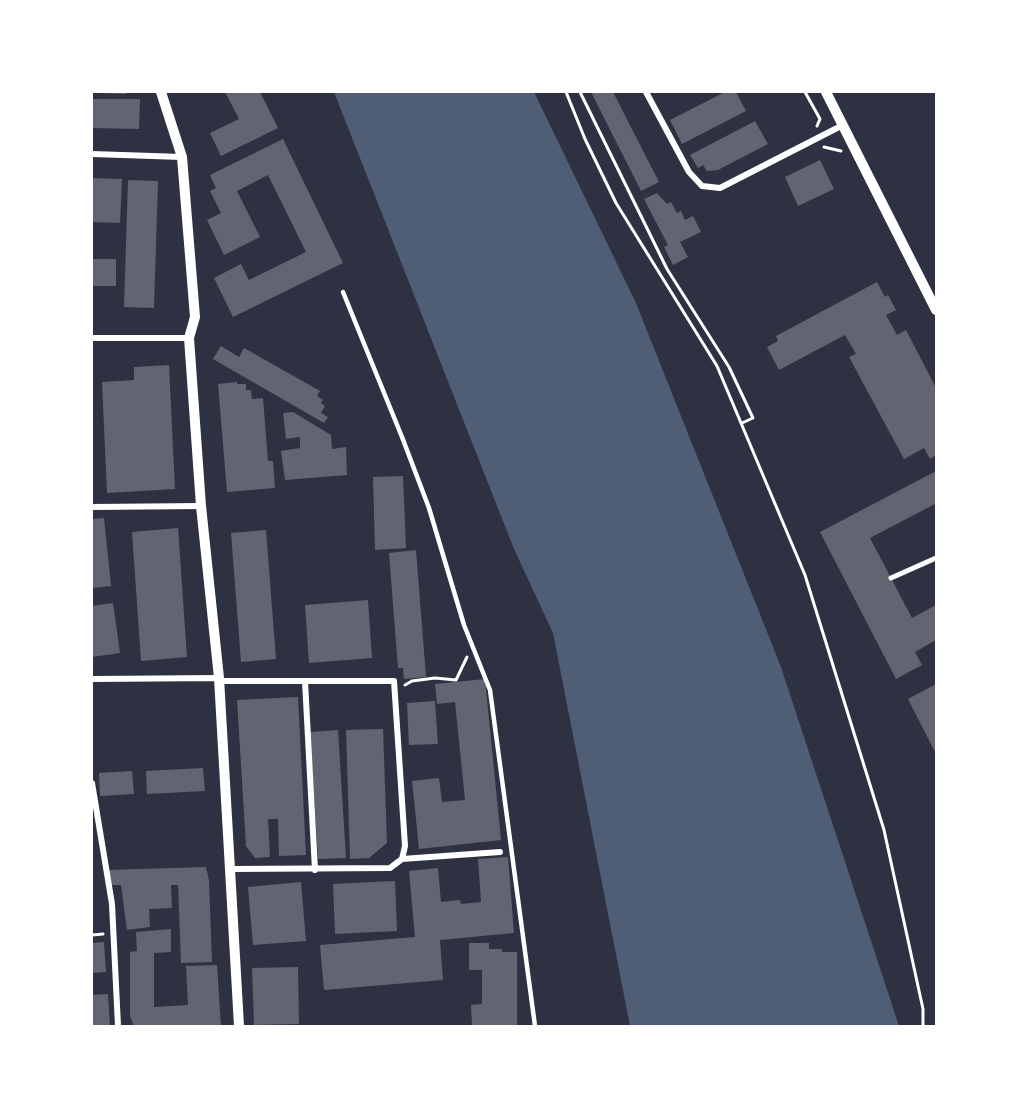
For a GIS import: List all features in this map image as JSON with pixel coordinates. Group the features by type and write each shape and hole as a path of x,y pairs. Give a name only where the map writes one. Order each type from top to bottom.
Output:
{"street":[{"path":"161,92 182,157 195,317 189,338 201,506 218,680 239,1026"},
{"path":"646,92 689,172 702,186 720,188 843,125"},
{"path":"826,92 936,310"},
{"path":"92,154 182,157"},
{"path":"92,338 189,338"},
{"path":"92,507 201,506"},
{"path":"891,578 936,558"},
{"path":"92,679 394,681 405,846 402,859"},
{"path":"305,681 315,870"},
{"path":"92,783 112,904 118,1026"},
{"path":"231,869 390,868 402,859 500,852"}],"lane":[{"path":"343,292 425,498 464,625 489,690 536,1026"}],"path":[{"path":"566,92 585,139 616,203 717,366 805,575 884,830 923,1009 923,1026"},
{"path":"580,92 667,270 729,367 753,418 742,423"},
{"path":"805,92 820,119 814,131 818,138 825,148 841,150 846,161"},
{"path":"394,687 412,681 435,678 456,680 465,659 475,650"}],"water":[{"path":"334,92 534,92 636,303 781,667 899,1026 630,1026 553,633 514,549"}],"building":[{"path":"126,92 126,94 102,93"},
{"path":"225,92 260,92 278,128 221,156 210,133 239,119"},
{"path":"591,92 613,92 659,182 641,191"},
{"path":"725,92 736,92 746,111 682,144 670,120"},
{"path":"92,99 140,99 139,129 92,128"},
{"path":"755,121 768,144 718,170 707,171 703,165 698,168 690,155"},
{"path":"283,139 343,263 233,317 214,278 241,264 249,280 306,252 268,175 237,191 260,237 224,255 207,220 221,213 210,191 216,188 210,175"},
{"path":"820,160 834,189 798,206 785,177"},
{"path":"92,178 122,179 120,223 92,222"},
{"path":"128,180 158,181 154,308 124,307"},
{"path":"657,193 667,204 671,202 677,213 681,211 685,220 693,216 701,232 680,242 688,257 673,265 664,247 668,245 644,199"},
{"path":"92,259 116,259 116,286 92,286"},
{"path":"877,282 885,297 888,295 896,310 886,315 897,335 906,330 936,388 936,455 930,459 924,448 904,459 849,357 856,354 845,335 779,370 767,347 778,341 776,336"},
{"path":"221,346 239,357 244,348 320,391 317,396 323,400 321,403 325,406 321,413 328,417 324,423 213,359"},
{"path":"169,365 175,489 107,493 102,382 134,380 134,367"},
{"path":"237,382 237,384 246,384 246,390 251,390 252,399 263,398 268,461 273,461 275,488 227,492 218,384"},
{"path":"293,412 331,435 332,449 346,447 347,475 285,480 281,451 300,448 300,437 286,439 283,413"},
{"path":"936,471 936,508 935,504 870,538 912,618 936,605 936,640 915,652 922,665 896,679 820,532"},
{"path":"403,476 406,548 375,550 373,477"},
{"path":"104,518 111,586 92,588 92,519"},
{"path":"178,528 187,657 141,661 132,532"},
{"path":"266,530 276,659 241,662 231,533"},
{"path":"416,550 426,677 404,679 403,668 398,668 389,553"},
{"path":"368,600 372,658 309,663 305,605"},
{"path":"113,603 120,653 92,657 92,606"},
{"path":"485,679 501,840 419,849 412,781 439,778 442,802 465,800 455,702 437,704 435,684"},
{"path":"936,684 936,754 908,699"},
{"path":"298,697 306,855 279,856 278,819 268,819 270,857 255,858 246,846 237,700"},
{"path":"435,701 438,744 409,745 407,703"},
{"path":"383,729 387,843 369,858 350,859 346,730"},
{"path":"338,730 346,858 318,859 310,732"},
{"path":"203,768 205,791 147,794 146,771"},
{"path":"132,771 134,794 100,796 99,773"},
{"path":"508,857 514,933 440,940 443,980 324,990 320,945 415,937 409,871 438,868 441,902 460,900 461,904 481,902 478,859"},
{"path":"206,867 209,881 212,962 181,963 178,885 171,885 172,908 149,909 150,927 127,930 121,885 108,885 106,870"},
{"path":"395,881 397,931 335,934 333,884"},
{"path":"301,882 306,941 253,945 248,887"},
{"path":"171,929 171,952 154,953 154,1007 188,1005 186,966 217,965 221,1026 134,1026 130,1016 130,952 137,951 136,932"},
{"path":"104,942 106,972 92,973 92,943"},
{"path":"469,943 489,943 489,949 517,952 517,1026 472,1026 471,1005 482,1004 482,970 469,970"},
{"path":"298,967 299,1024 254,1025 252,968"},
{"path":"108,994 110,1025 92,1026 92,995"}]}
